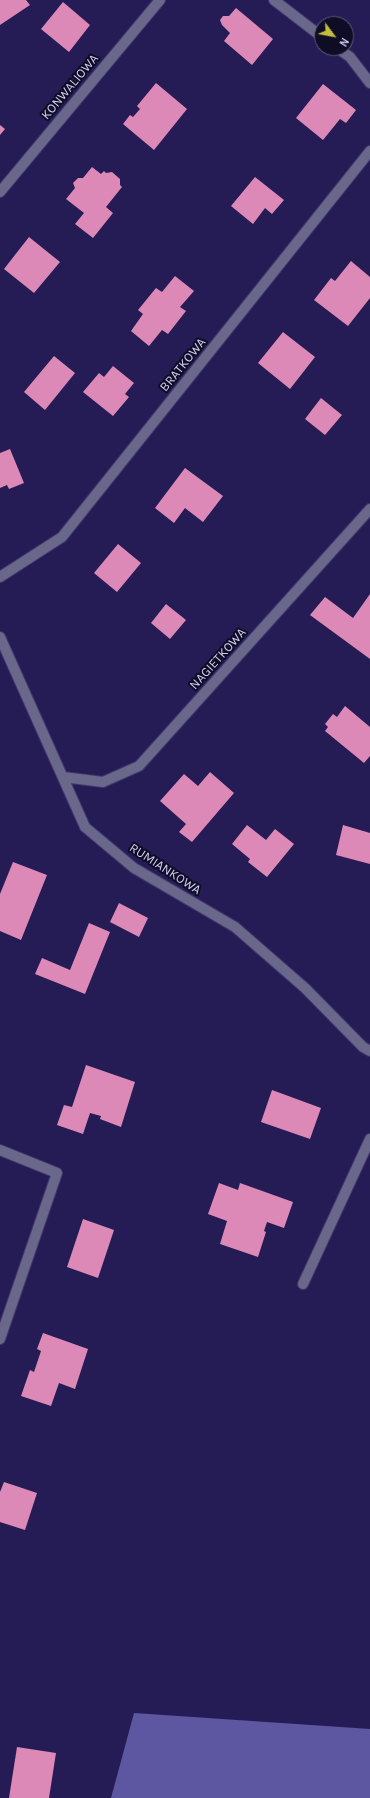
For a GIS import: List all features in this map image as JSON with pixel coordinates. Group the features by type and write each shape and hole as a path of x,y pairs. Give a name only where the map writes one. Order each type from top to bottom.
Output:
{"street":[{"name":"KONWALIOWA","path":"0,192 160,0"},
{"path":"274,0 314,31"},
{"path":"347,56 370,83"},
{"name":"BRATKOWA","path":"0,577 62,537 370,151"},
{"name":"NAGIETKOWA","path":"63,777 103,782 139,766 370,509"},
{"name":"RUMIANKOWA","path":"0,637 85,827 134,868 235,927 305,988 363,1047 370,1051"},
{"path":"303,1284 370,1139"},
{"path":"0,1150 57,1173 0,1339"}],"shaded area":[{"path":"134,1713 370,1729 370,1798 111,1798"}],"building":[{"path":"0,0 26,0 30,5 0,25"},
{"path":"63,2 90,25 69,52 41,29"},
{"path":"236,8 273,39 252,65 224,41 230,33 222,25 220,20 223,16 229,16"},
{"path":"156,83 187,109 154,150 123,124 130,115 133,117 140,109 137,106"},
{"path":"323,84 356,110 346,123 340,119 323,140 296,118"},
{"path":"0,125 5,129 0,135"},
{"path":"92,167 101,174 104,171 106,173 112,172 120,179 120,185 122,187 106,207 113,213 93,238 75,224 84,213 66,199 75,188 73,183 78,178 83,178"},
{"path":"255,177 284,200 272,214 265,208 253,224 231,206"},
{"path":"29,237 60,262 34,293 4,269"},
{"path":"351,261 370,277 370,298 348,326 314,300 331,278 335,281"},
{"path":"175,276 194,291 180,307 186,311 168,334 162,330 149,346 131,331 143,314 138,310 156,288 162,292"},
{"path":"283,332 315,357 290,389 258,363"},
{"path":"54,356 75,373 45,410 24,392"},
{"path":"113,366 134,383 125,394 129,397 113,416 83,392 99,373 104,377"},
{"path":"321,398 342,415 325,435 305,419"},
{"path":"10,449 24,483 9,489 7,485 0,488 0,453"},
{"path":"185,468 223,496 203,522 185,508 174,523 155,508"},
{"path":"118,544 141,563 117,592 94,573"},
{"path":"370,594 370,659 310,615 325,597 353,618"},
{"path":"166,604 186,620 170,639 151,623"},
{"path":"345,706 370,727 370,756 364,763 325,731 328,727 325,724 333,714 337,717"},
{"path":"210,772 234,793 192,842 179,832 186,824 160,801 184,774 198,786"},
{"path":"247,825 266,840 275,829 294,844 267,877 248,862 250,859 232,844"},
{"path":"343,825 370,833 370,864 336,855"},
{"path":"13,862 47,875 21,940 0,931 0,894"},
{"path":"119,903 148,918 139,937 110,922"},
{"path":"89,923 110,932 85,994 35,974 42,958 70,970"},
{"path":"86,1065 135,1082 121,1127 100,1119 101,1116 90,1113 83,1134 57,1125 64,1105 72,1107"},
{"path":"272,1090 321,1108 310,1139 261,1122"},
{"path":"219,1183 238,1190 240,1183 293,1202 284,1228 267,1222 264,1231 266,1232 258,1257 220,1244 227,1221 208,1214"},
{"path":"83,1219 114,1230 98,1278 67,1267"},
{"path":"43,1333 88,1349 75,1389 59,1383 51,1406 21,1396 30,1370 34,1372 41,1351 37,1349"},
{"path":"4,1482 37,1493 25,1530 0,1522 0,1492"},
{"path":"17,1747 56,1753 49,1798 9,1798"}]}
